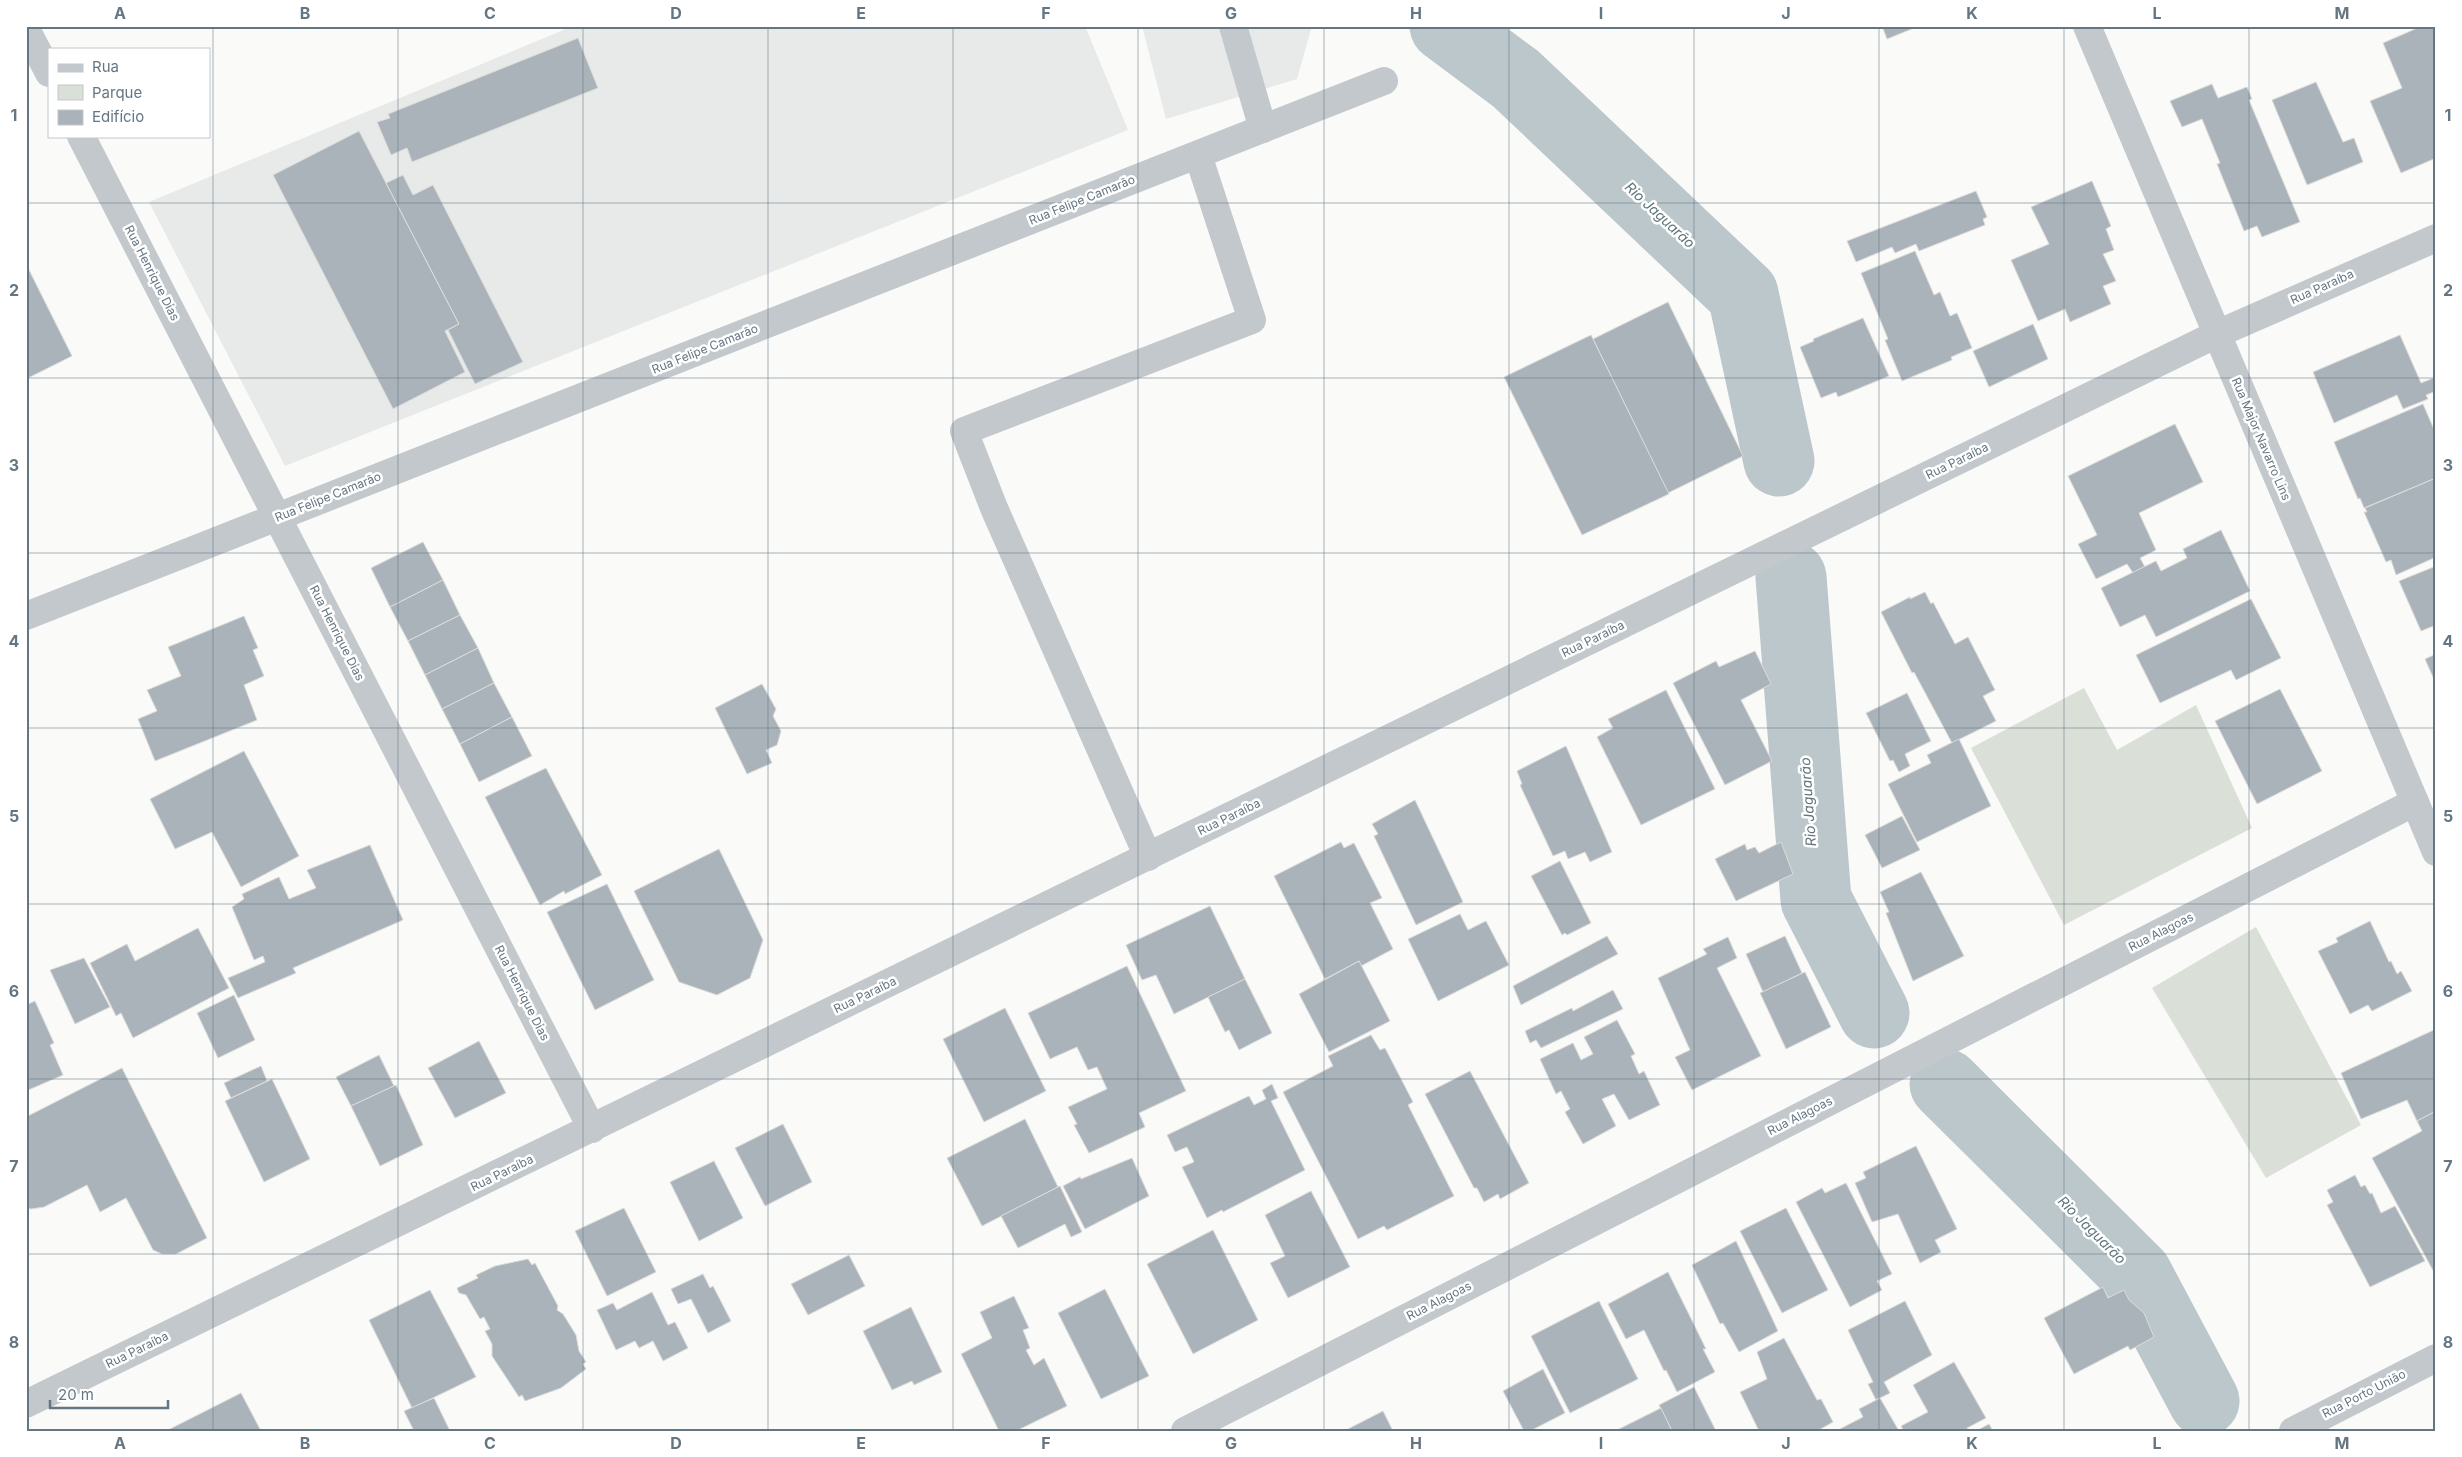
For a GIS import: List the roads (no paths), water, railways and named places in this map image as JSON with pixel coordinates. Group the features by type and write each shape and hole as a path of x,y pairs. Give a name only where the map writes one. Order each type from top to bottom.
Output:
{"street":[{"path":"1233,26 1263,129"},
{"name":"Rua Major Navarro Lins","path":"2087,26 2436,852"},
{"path":"26,29 48,71"},
{"name":"Rua Felipe Camarão","path":"26,616 1384,81"},
{"name":"Rua Henrique Dias","path":"82,138 592,1129"},
{"path":"1148,857 994,508 964,431 1252,320 1198,155"},
{"name":"Rua Paraíba","path":"26,1404 2217,334 2436,238"},
{"name":"Rua Alagoas","path":"1186,1431 2415,802"},
{"name":"Rua Porto União","path":"2293,1431 2436,1358"}],"waterway":[{"name":"Rio Jaguarão","path":"1445,26 1516,79 1743,294 1779,461"},
{"name":"Rio Jaguarão","path":"1791,577 1816,900 1874,1013"},
{"name":"Rio Jaguarão","path":"1945,1084 2137,1275 2204,1401"}]}
